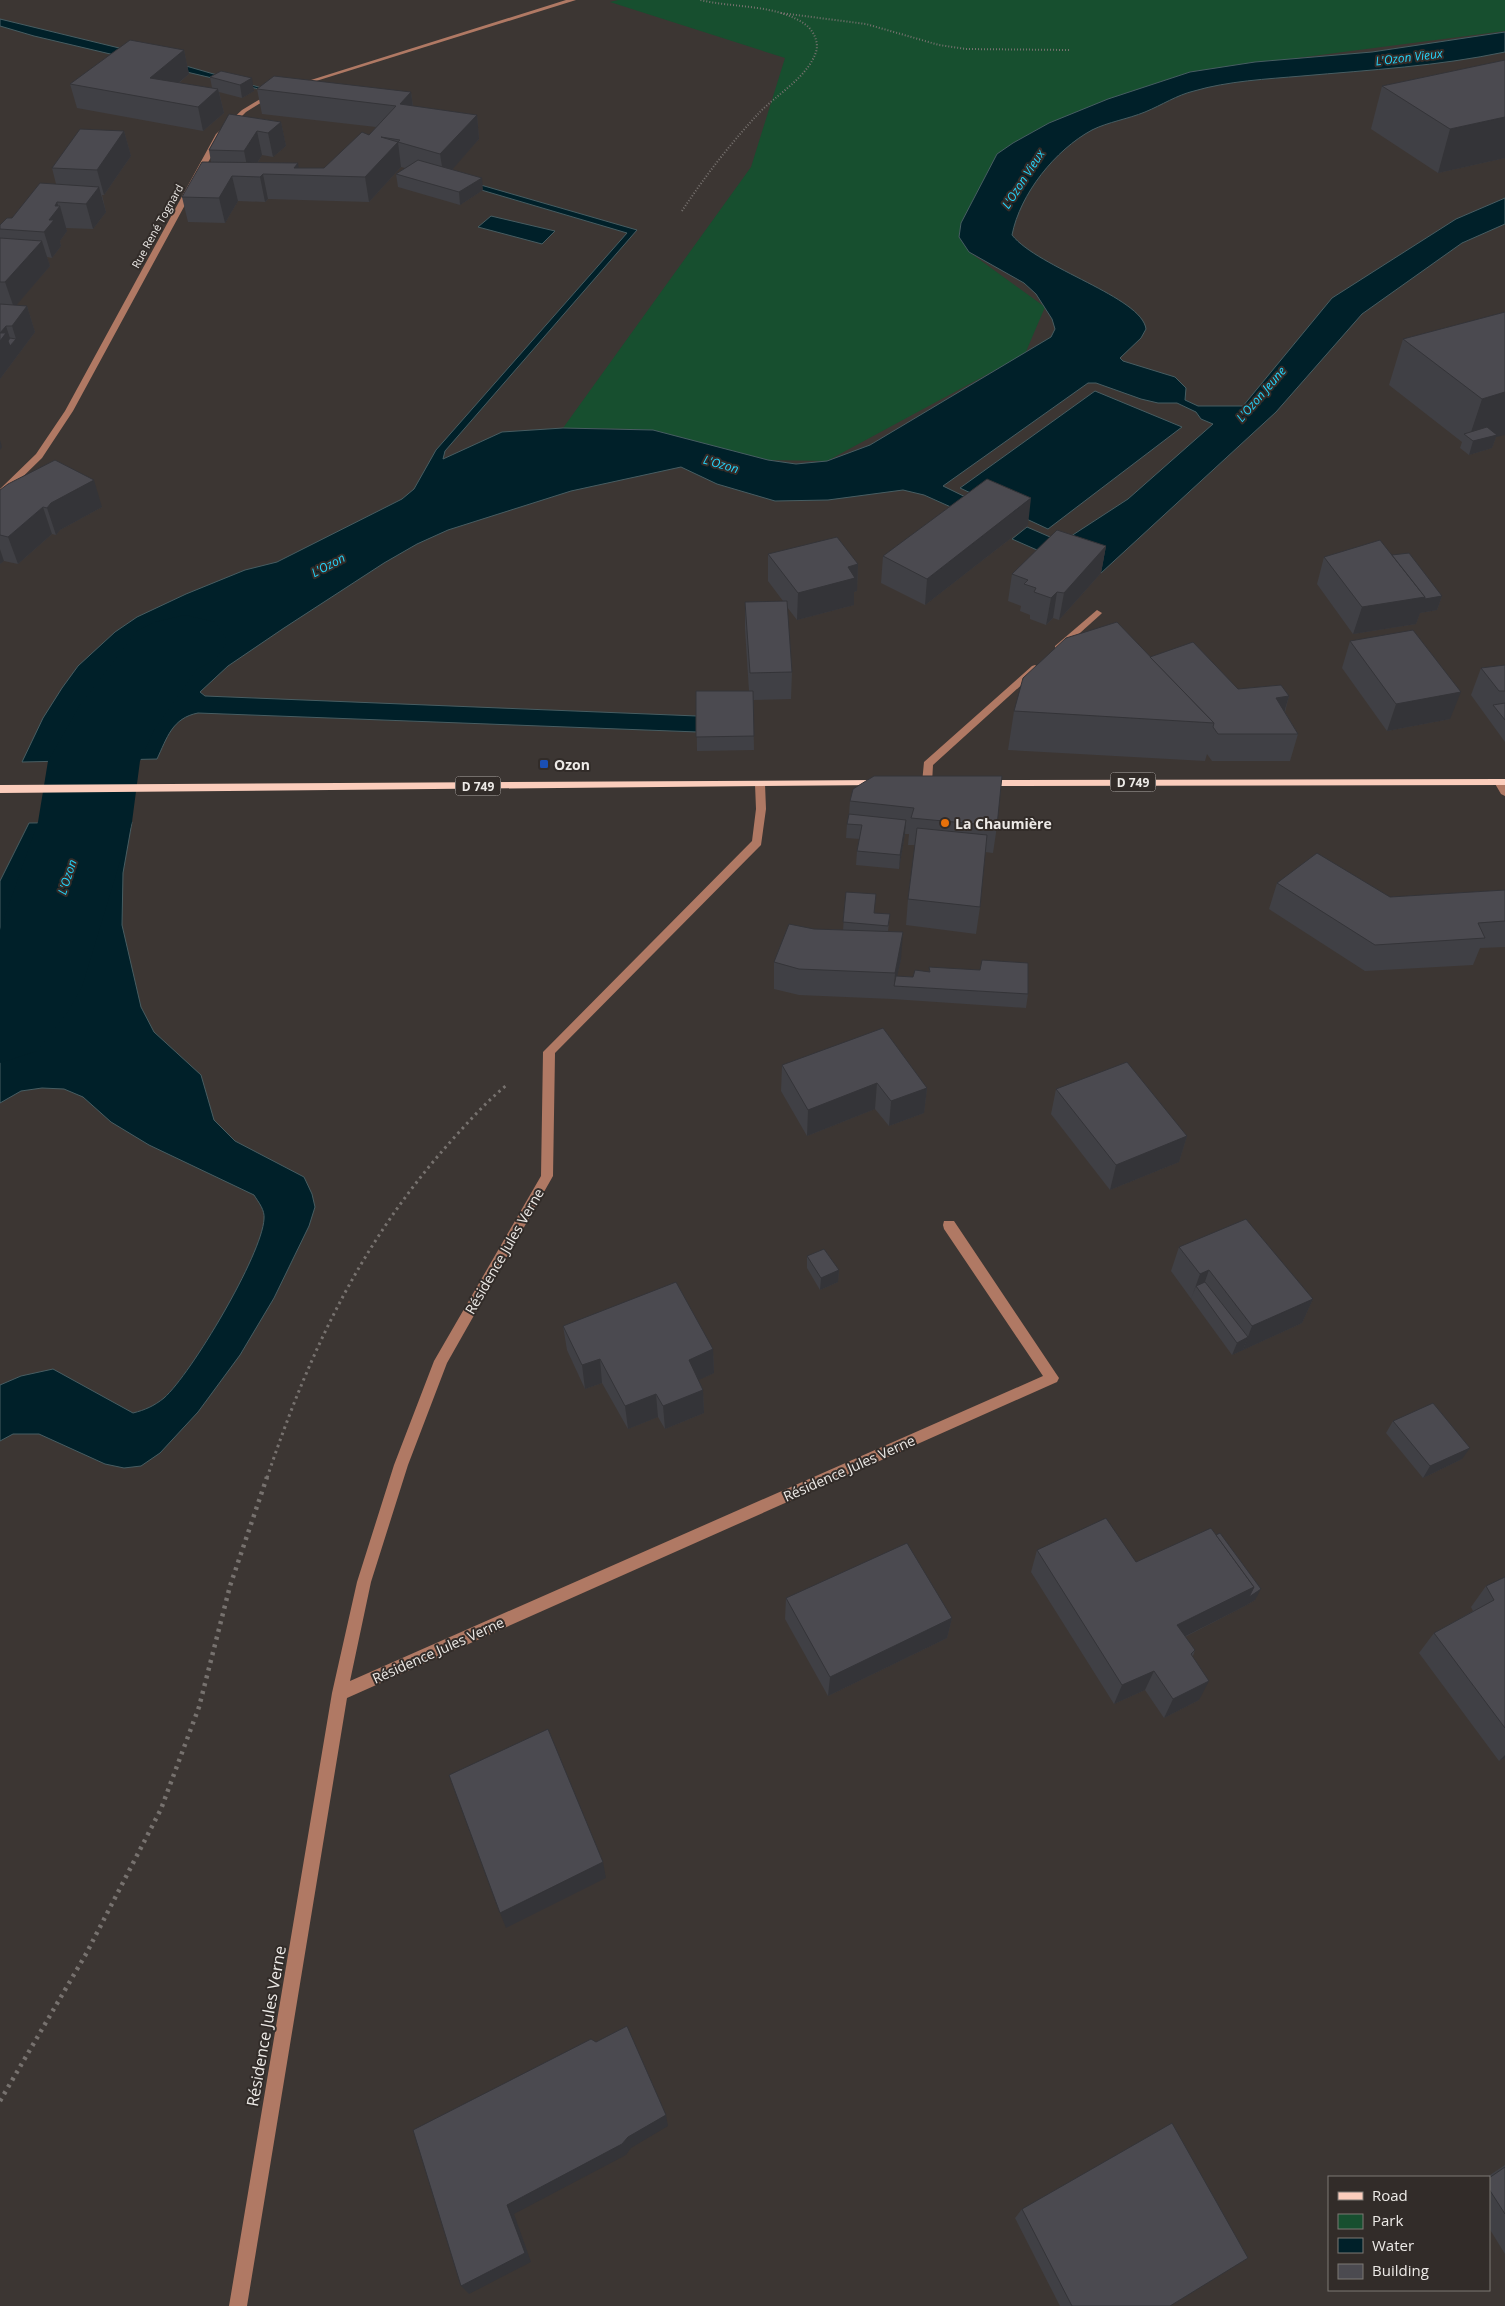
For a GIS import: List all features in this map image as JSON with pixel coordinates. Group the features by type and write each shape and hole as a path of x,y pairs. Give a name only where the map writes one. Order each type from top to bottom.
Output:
{"main road":[{"name":"D 749","path":"974,783 1502,782"},
{"name":"D 749","path":"0,789 888,783"}],"street":[{"path":"293,86 573,0"},
{"name":"Rue René Tognard","path":"0,494 39,456 69,411 220,134 244,111 274,92 284,89"},
{"path":"927,783 928,764 1097,613"},
{"path":"1502,782 1505,792"},
{"path":"549,1052 757,842 761,809 760,784"},
{"name":"Résidence Jules Verne","path":"238,2306 340,1693 364,1582 401,1465 441,1361 547,1176 549,1052"},
{"name":"Résidence Jules Verne","path":"340,1693 1052,1378 949,1225"}],"path":[{"path":"700,0 775,13 866,24 938,45 966,49 1070,50"},
{"path":"682,211 721,155 815,55 818,46 815,36 807,26 775,13"},
{"path":"0,2101 86,1954 161,1809 199,1707 230,1586 276,1450 322,1335 363,1257 422,1173 489,1099 549,1052"}],"green space":[{"path":"618,0 1505,0 1505,31 1190,72 1049,123 969,252 1045,307 1025,354 827,461 768,460 634,429 563,428 751,167 785,58 610,2"}],"water":[{"path":"0,19 148,55 262,88 263,90 34,36 0,26"},
{"path":"1505,32 1505,52 1480,57 1404,67 1248,81 1220,85 1188,93 1145,112 1092,130 1065,149 1041,175 1023,204 1012,235 1025,247 1043,259 1127,305 1140,317 1146,329 1141,338 1120,358 1123,361 1175,377 1186,388 1185,400 1198,406 1243,406 1332,298 1456,219 1505,198 1505,224 1462,243 1362,314 1276,412 1101,573 1053,557 1012,539 1027,527 1057,540 1065,540 1128,499 1213,424 1201,419 1196,412 1177,403 1158,403 1096,383 1088,383 943,486 984,506 971,516 924,495 903,490 828,500 775,501 717,484 681,467 571,491 448,530 417,544 384,563 228,666 200,692 205,696 697,716 698,732 198,713 182,719 176,724 157,759 22,762 43,718 62,688 78,666 115,632 137,617 186,594 245,570 277,562 402,499 414,489 436,450 627,233 444,179 453,177 637,230 445,451 443,459 502,432 563,428 653,430 768,460 796,464 827,461 870,445 1051,337 1055,329 1052,319 1036,294 1024,283 969,252 959,237 961,223 997,154 1013,143 1049,123 1108,99 1190,72 1255,62 1372,52"},
{"path":"491,216 555,231 542,244 478,227"},
{"path":"1095,391 1182,427 1048,529 960,488"},
{"path":"132,822 123,873 122,925 141,1007 154,1032 201,1075 214,1120 235,1141 304,1177 312,1194 315,1207 309,1226 274,1298 240,1355 198,1412 160,1453 141,1466 124,1468 105,1464 39,1434 13,1434 0,1441 0,1385 21,1376 53,1369 133,1413 157,1403 176,1385 191,1365 223,1313 251,1259 264,1219 264,1213 254,1195 149,1145 111,1122 83,1097 64,1089 42,1088 21,1091 0,1103 0,881 29,823"}],"building":[{"path":"130,40 184,50 150,78 218,89 198,107 70,84"},
{"path":"1505,60 1505,117 1450,129 1382,86"},
{"path":"221,71 252,78 240,85 210,77"},
{"path":"274,76 411,92 400,104 477,115 440,154 398,142 365,177 263,174 260,177 232,176 219,198 182,197 202,162 298,163 294,168 324,168 362,132 369,135 396,106 257,89","holes":["381,137 400,140 398,142"]},
{"path":"229,114 281,122 268,133 257,131 244,151 209,150"},
{"path":"80,129 124,131 97,170 52,168"},
{"path":"418,160 482,178 459,192 396,174"},
{"path":"40,183 99,187 86,204 57,202 55,206 60,206 49,220 54,220 44,232 0,229 0,225 7,218 12,218"},
{"path":"0,238 42,241 5,282 0,282"},
{"path":"0,304 27,306 12,326 6,326 0,333"},
{"path":"1505,312 1505,392 1482,399 1403,339"},
{"path":"0,333 6,333 0,341"},
{"path":"10,338 16,339 10,346 8,341"},
{"path":"1487,427 1497,435 1473,441 1464,434"},
{"path":"55,460 94,480 51,503 47,508 43,507 8,537 0,535 0,490"},
{"path":"987,479 1031,498 927,579 883,556"},
{"path":"1057,530 1106,546 1064,593 1057,592 1051,598 1034,592 1036,588 1024,584 1028,580 1012,574"},
{"path":"837,537 858,564 848,567 855,578 798,593 768,554"},
{"path":"1380,540 1425,597 1362,607 1324,557"},
{"path":"1409,553 1442,596 1425,599 1392,555"},
{"path":"787,601 792,672 750,673 745,602"},
{"path":"1117,622 1214,723 1014,711 1023,678 1066,638"},
{"path":"1413,630 1461,692 1396,704 1350,641"},
{"path":"1193,642 1238,689 1281,685 1289,696 1276,698 1298,734 1218,734 1213,727 1214,723 1150,657"},
{"path":"1505,665 1505,691 1499,691 1481,668"},
{"path":"696,691 753,691 754,736 696,737"},
{"path":"1505,703 1505,720 1493,705"},
{"path":"874,776 1002,776 997,826 911,818 914,808 850,801 853,789"},
{"path":"849,814 906,820 900,855 857,851 862,825 847,824"},
{"path":"917,828 987,835 980,907 908,899"},
{"path":"1317,853 1390,897 1505,890 1505,921 1478,923 1485,938 1375,945 1277,883"},
{"path":"846,892 876,894 874,913 890,914 888,926 843,922"},
{"path":"789,924 814,929 903,932 895,973 799,969 774,962"},
{"path":"982,960 1028,963 1028,994 894,986 896,976 913,977 915,970 930,972 929,967 980,970"},
{"path":"883,1028 927,1088 891,1101 877,1083 808,1110 782,1065"},
{"path":"1127,1062 1187,1136 1116,1165 1056,1089"},
{"path":"1246,1219 1313,1299 1252,1326 1209,1270 1200,1274 1179,1247"},
{"path":"824,1249 839,1270 821,1278 807,1256"},
{"path":"676,1282 713,1349 689,1360 703,1390 663,1406 656,1394 625,1406 600,1359 582,1365 563,1326"},
{"path":"1205,1282 1248,1337 1237,1343 1196,1286"},
{"path":"1433,1403 1470,1448 1430,1466 1393,1421"},
{"path":"1106,1518 1136,1562 1211,1528 1254,1587 1177,1625 1195,1650 1191,1654 1209,1681 1173,1699 1154,1671 1122,1685 1037,1550"},
{"path":"1220,1533 1261,1589 1249,1597 1254,1587 1216,1535"},
{"path":"907,1543 952,1618 830,1677 786,1598"},
{"path":"1505,1577 1505,1728 1434,1633 1494,1600 1486,1586"},
{"path":"548,1729 603,1862 500,1913 449,1775"},
{"path":"627,2026 666,2115 628,2137 622,2144 507,2205 525,2253 461,2286 413,2130 591,2039 596,2042"},
{"path":"1172,2123 1248,2258 1170,2306 1072,2306 1022,2209"},
{"path":"1505,2167 1505,2214 1490,2191 1490,2177"}],"waterway":[{"name":"L'Ozon","path":"0,1024 31,987 85,822 94,761 112,725 167,650 185,641"}],"place":[{"name":"Ozon","path":"544,764"},
{"name":"La Chaumière","path":"945,823"}],"water label":[{"name":"L'Ozon Vieux","path":"1409,57"},
{"name":"L'Ozon Vieux","path":"1023,179"},
{"name":"L'Ozon Jeune","path":"1261,394"}]}
